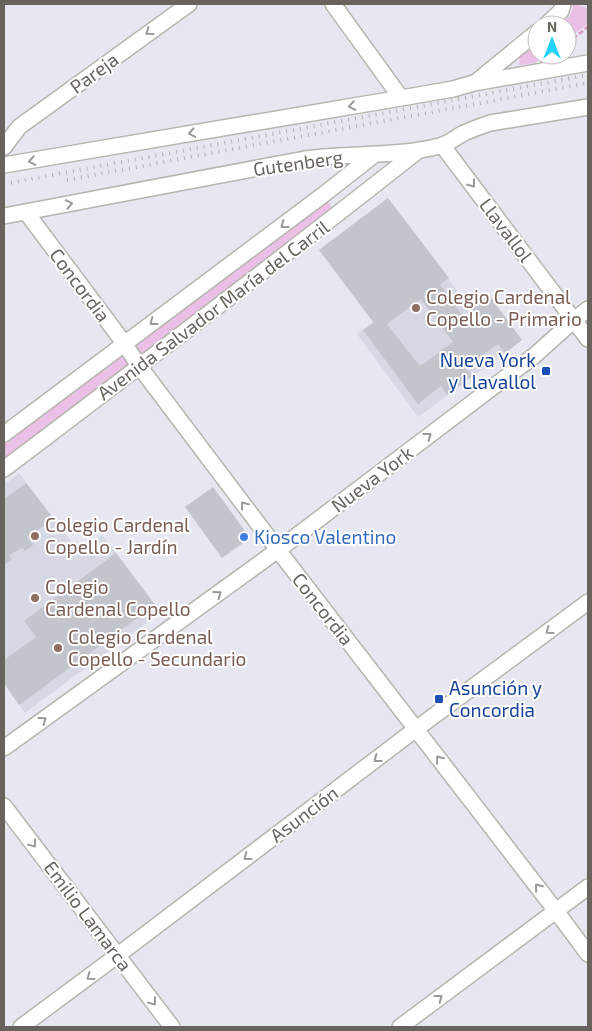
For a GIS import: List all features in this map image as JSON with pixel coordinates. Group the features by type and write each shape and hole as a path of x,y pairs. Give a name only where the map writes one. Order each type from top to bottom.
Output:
{"street":[{"name":"Pareja","path":"4,148 19,127 189,4"},
{"path":"333,4 400,98"},
{"path":"558,15 561,12 563,4"},
{"path":"474,83 527,40"},
{"path":"4,165 453,89 474,83 588,63"},
{"name":"Gutenberg","path":"4,216 305,159 420,150 442,145 490,123 588,107"},
{"name":"Llavallol","path":"442,145 588,339"},
{"name":"Avenida Salvador María del Carril","path":"4,468 420,150"},
{"name":"Avenida Salvador María del Carril","path":"4,434 323,196 374,155"},
{"name":"Concordia","path":"26,212 278,550 588,954"},
{"name":"Nueva York","path":"4,748 278,550 534,356 588,309"},
{"name":"Asunción","path":"21,1027 118,956 416,729 588,602"},
{"name":"Emilio Lamarca","path":"4,806 172,1027"},
{"path":"400,1027 588,887"}],"path":[{"path":"577,35 588,27"}],"shaded area":[{"path":"573,4 576,4 588,9 588,24 577,32 577,15 570,15"},
{"path":"527,50 527,64 519,65 520,56"},
{"path":"323,195 337,215 4,469 4,434"},
{"name":"Colegio Cardenal Copello - Primario","path":"388,198 470,308 489,295 522,340 418,417 357,334 373,322 319,250"},
{"name":"Colegio Cardenal Copello - Secundario","path":"19,473 79,552 102,535 161,612 25,713 4,683 4,485"}],"building":[{"name":"Colegio Cardenal Copello - Primario","path":"388,198 449,278 440,284 471,327 480,320 470,308 489,295 522,340 505,353 498,344 465,368 472,376 447,395 441,386 418,404 363,330 374,323 319,250","holes":["421,299 453,342 420,366 387,324"]},
{"name":"Colegio Cardenal Copello - Jardín","path":"26,483 54,519 27,537 33,545 25,551 22,548 9,555 12,560 4,565 4,499"},
{"path":"213,487 250,538 222,558 185,507"},
{"name":"Colegio Cardenal Copello - Secundario","path":"116,553 155,605 19,705 4,683 4,660 36,637 24,621"}],"railway":[{"path":"4,184 588,75"},
{"path":"67,180 588,83"}],"place":[{"name":"Colegio Cardenal Copello - Primario","path":"416,308"},
{"name":"Nueva York y Llavallol","path":"546,371"},
{"name":"Colegio Cardenal Copello - Jardín","path":"35,536"},
{"name":"Kiosco Valentino","path":"244,537"},
{"name":"Colegio Cardenal Copello","path":"35,598"},
{"name":"Colegio Cardenal Copello - Secundario","path":"58,648"},
{"name":"Asunción y Concordia","path":"439,699"}]}
